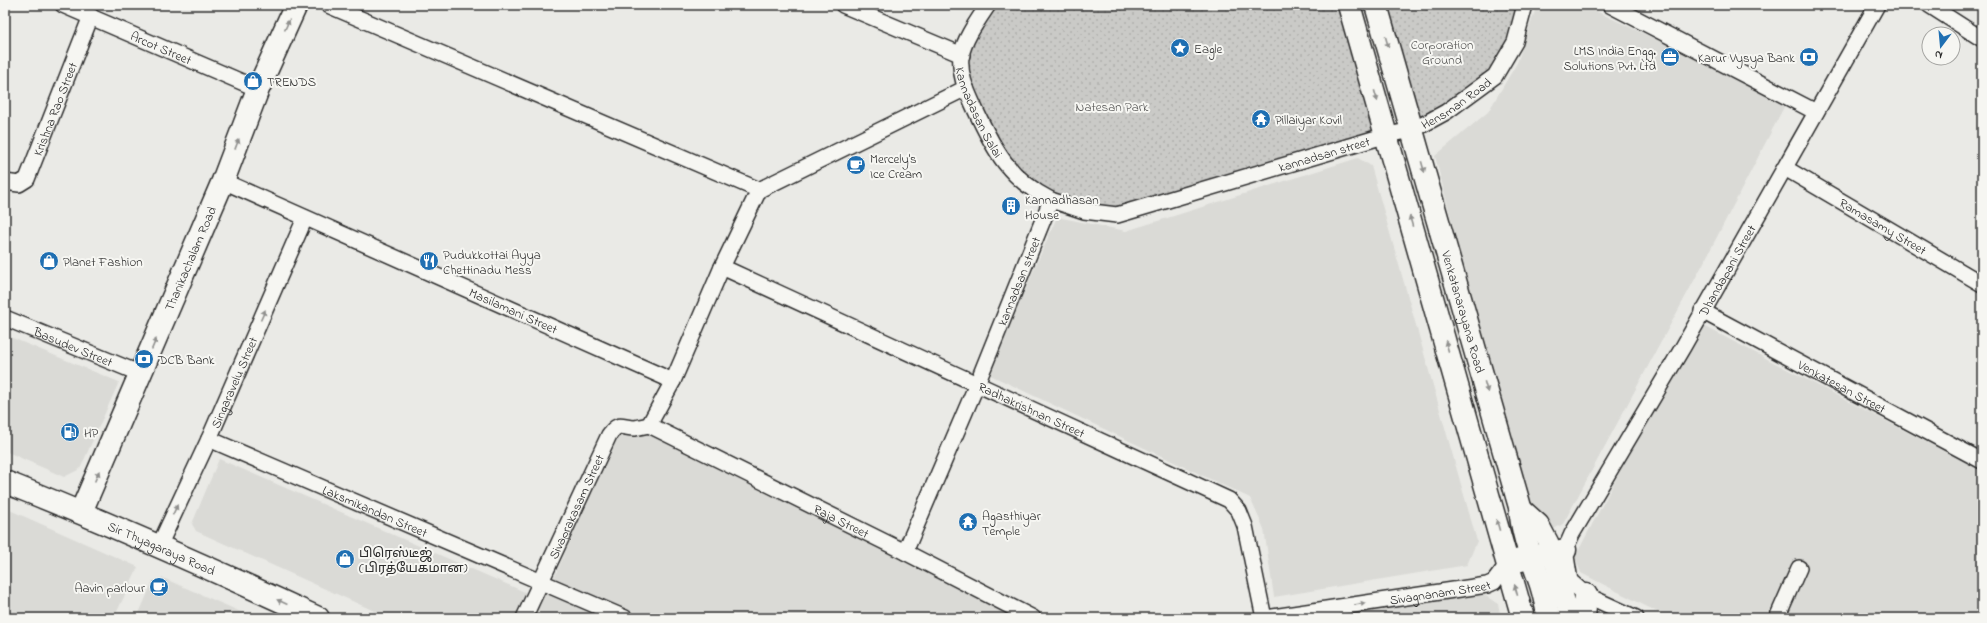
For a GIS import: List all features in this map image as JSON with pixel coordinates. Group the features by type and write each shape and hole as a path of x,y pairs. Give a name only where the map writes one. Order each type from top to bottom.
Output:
{"main road":[{"name":"Thanikachalam Road","path":"81,512 223,181 258,89 296,5"},
{"name":"Venkatanarayana Road","path":"1349,5 1509,562 1523,618"},
{"name":"Venkatanarayana Road","path":"1376,5 1520,507 1522,528 1530,557 1540,583 1549,618"},
{"name":"Sir Thyagaraya Road","path":"5,482 81,512 318,618"},
{"path":"1509,562 1530,557 1560,545"},
{"path":"1584,618 1586,595"}],"street":[{"name":"Arcot Street","path":"64,5 258,89"},
{"path":"328,5 760,190"},
{"path":"843,5 962,55"},
{"name":"Kannadasan Salai","path":"988,5 967,40 962,55 960,72 992,145 1013,172 1033,191 1051,200"},
{"name":"Hensman Road","path":"1387,135 1413,130 1446,112 1495,76 1515,42 1525,5"},
{"path":"1610,5 1816,112"},
{"name":"Dhandapani Street","path":"1560,545 1683,346 1702,310 1785,168 1877,5"},
{"path":"1929,5 1982,39"},
{"name":"Krishna Rao Street","path":"5,182 19,184 27,179 91,16"},
{"path":"649,425 673,381 722,266 760,190 966,88"},
{"name":"kannadsan street","path":"905,552 977,384 1051,200 1084,211 1118,215 1387,135"},
{"name":"Ramasamy Street","path":"1785,168 1982,284"},
{"name":"Masilamani Street","path":"223,181 673,381"},
{"name":"Singaravelu Street","path":"159,546 209,438 305,218"},
{"name":"Radhakrishnan Street","path":"722,266 1229,500 1239,511 1245,526 1265,618"},
{"name":"Venkatesan Street","path":"1702,310 1982,461"},
{"name":"Basudev Street","path":"5,318 141,374"},
{"name":"Sivaprakasam Street","path":"524,618 608,435 614,427 623,425 634,428 649,425"},
{"name":"Raja Street","path":"649,425 905,552 1033,618"},
{"name":"Laksmikandan Street","path":"209,438 625,618"},
{"path":"1520,507 1560,545 1570,581 1586,595 1636,618"},
{"path":"1560,545 1570,618"},
{"name":"Sivagnanam Street","path":"1265,618 1487,585 1494,582 1509,562"},
{"path":"1777,618 1799,568"}],"shaded area":[{"path":"1537,5 1583,5 1787,101 1703,264 1563,524 1544,534 1530,529 1435,156 1488,112 1517,63"},
{"path":"1358,158 1371,166 1477,541 1467,565 1274,597 1264,529 1250,498 988,374 1057,217 1126,231"},
{"path":"1698,323 1982,471 1982,618 1669,618 1581,573 1575,557"},
{"path":"5,335 119,382 80,469 64,477 5,451"},
{"path":"617,434 664,434 1025,618 639,618 553,580"},
{"path":"219,459 527,593 515,618 390,618 196,531 192,524"},
{"path":"5,508 138,567 114,618 5,618"},
{"path":"163,578 255,618 137,618 153,581"},
{"path":"545,591 607,618 533,618"},
{"path":"1478,591 1498,604 1501,618 1314,618"}],"green space":[{"name":"Natesan Park","path":"984,5 1342,5 1379,133 1117,211 1052,196 988,145 959,77"},
{"name":"Corporation Ground","path":"1378,5 1522,5 1512,39 1493,71 1446,106 1414,122"}],"place":[{"name":"Eagle","path":"1180,48"},
{"name":"LMS India Engg. Solutions Pvt. Ltd","path":"1670,57"},
{"name":"Karur Vysya Bank","path":"1809,57"},
{"name":"TRENDS","path":"253,81"},
{"name":"Pillaiyar Kovil","path":"1261,119"},
{"name":"Mercely's Ice Cream","path":"856,165"},
{"name":"Kannadhasan House","path":"1011,206"},
{"name":"Planet Fashion","path":"49,261"},
{"name":"Pudukkottai Ayya Chettinadu Mess","path":"429,261"},
{"name":"DCB Bank","path":"144,359"},
{"name":"HP","path":"70,432"},
{"name":"Agasthiyar Temple","path":"968,522"},
{"name":"பிரெஸ்டீஜ் (பிரத்யேகமான)","path":"345,559"},
{"name":"Aavin parlour","path":"159,587"}]}
